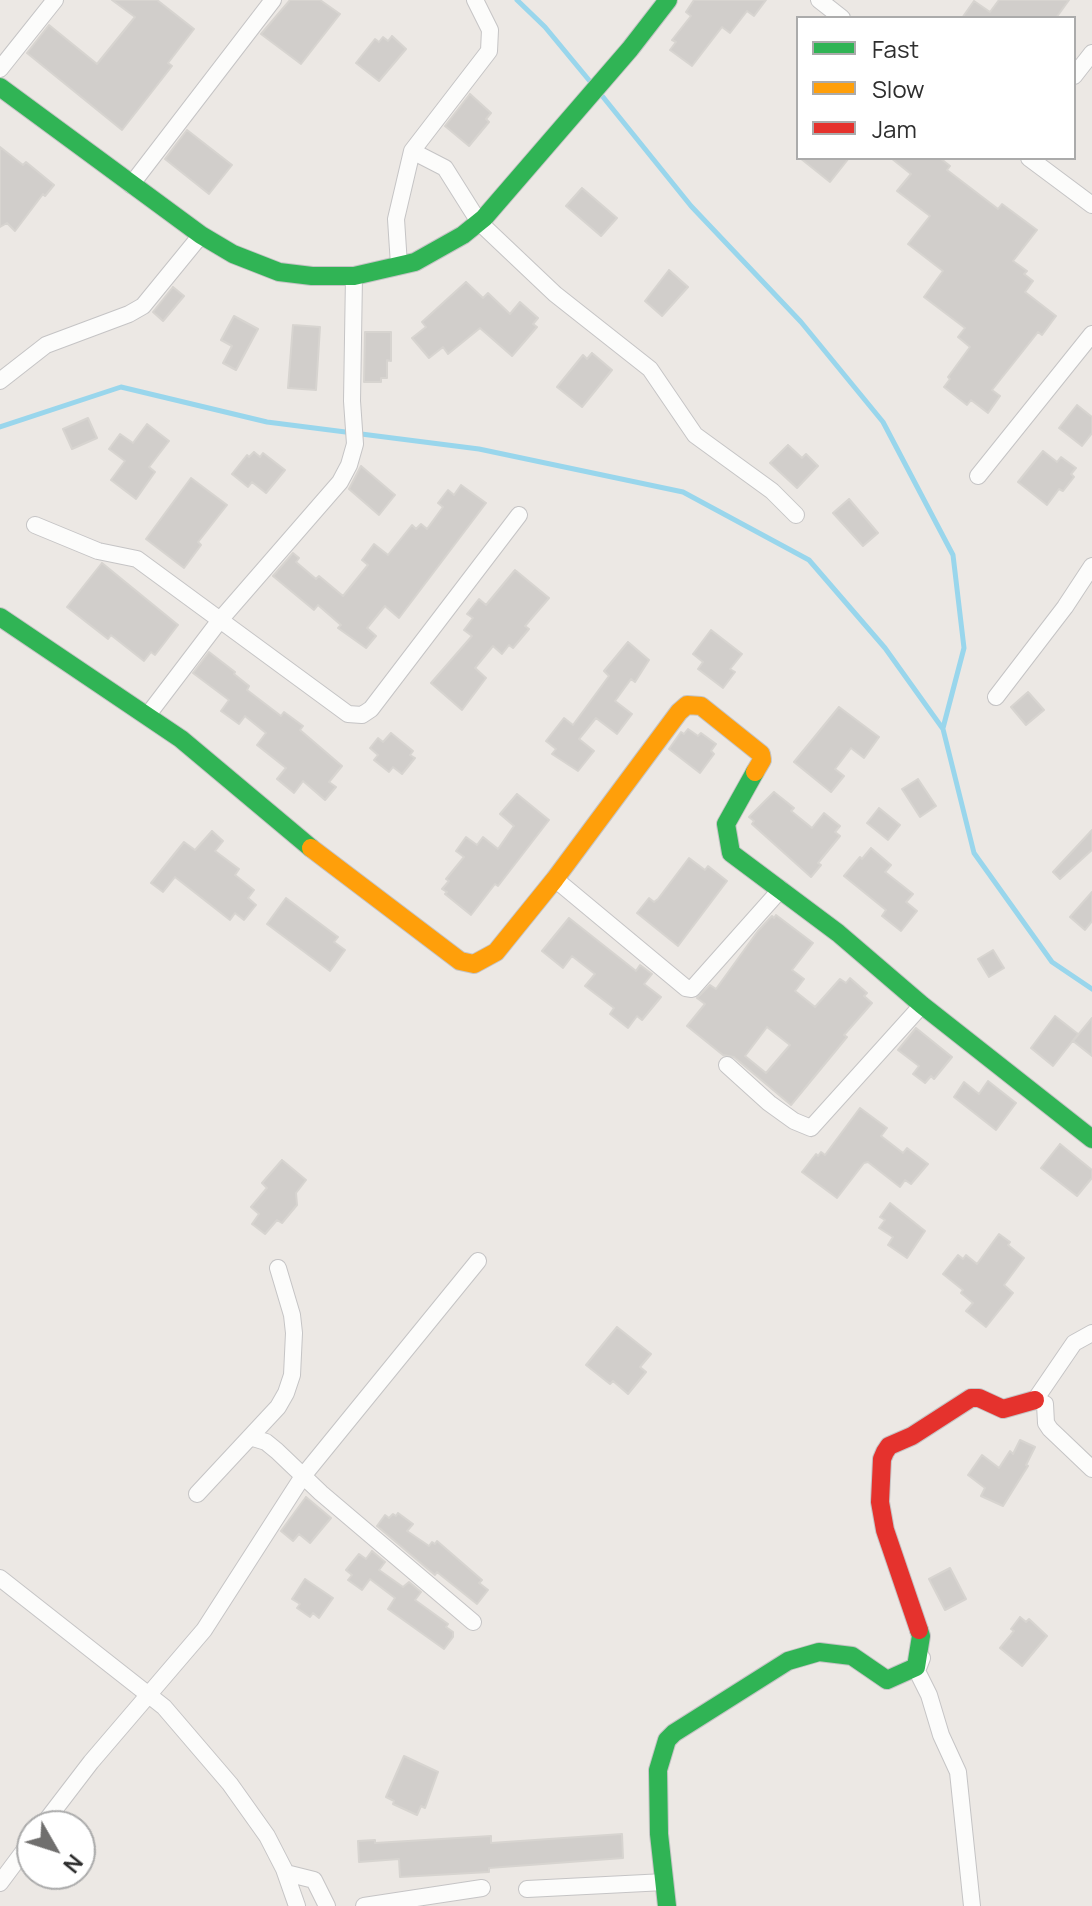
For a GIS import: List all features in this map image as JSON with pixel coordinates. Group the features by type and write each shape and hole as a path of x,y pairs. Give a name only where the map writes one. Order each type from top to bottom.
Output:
{"street":[{"path":"0,69 55,0"},
{"path":"131,185 273,0"},
{"path":"399,265 396,219 412,151 489,51 490,30 475,0"},
{"path":"0,87 131,185 233,254 279,272 354,276 415,262 442,249 479,222 630,49 668,0"},
{"path":"819,0 839,16"},
{"path":"1076,73 1092,53"},
{"path":"412,151 445,168 479,222 555,294 650,369 695,435 772,491 796,515"},
{"path":"1032,160 1092,205"},
{"path":"0,381 46,345 143,306 201,235"},
{"path":"147,716 220,620 340,482 349,465 355,444 352,401 354,276"},
{"path":"978,476 1092,334"},
{"path":"35,525 98,551 137,559 348,714 362,715 371,709 519,515"},
{"path":"996,697 1065,607 1092,566"},
{"path":"0,617 181,739 282,826 460,961 474,964 496,952 555,879 679,712 687,705 701,706 761,754 762,760 726,824 731,853 781,889 1092,1139"},
{"path":"555,879 686,988 692,989 781,889"},
{"path":"727,1065 769,1103 794,1121 811,1128 922,1005"},
{"path":"54,1810 91,1762 204,1630 303,1476 478,1261"},
{"path":"197,1494 278,1407 286,1393 292,1375 294,1333 278,1268"},
{"path":"1035,1400 1074,1343 1092,1333"},
{"path":"667,1906 659,1834 658,1770 667,1740 674,1733 768,1672 788,1661 819,1652 852,1656 887,1680 916,1667 921,1636 885,1530 880,1502 882,1459 889,1446 912,1436 971,1398 979,1398 1003,1409 1035,1400 1045,1404 1046,1423 1050,1429 1092,1469"},
{"path":"250,1437 266,1442 294,1465 473,1622"},
{"path":"880,1502 893,1517 924,1640 925,1650 917,1671 958,1772 972,1906"},
{"path":"0,1578 164,1707 230,1784 267,1836 286,1873 297,1906"},
{"path":"0,1883 16,1862"},
{"path":"286,1873 314,1880 327,1906"},
{"path":"527,1889 665,1882"},
{"path":"364,1906 482,1888"}],"building":[{"path":"112,0 157,0 194,29 168,63 172,66 122,130 27,53 49,25 97,64 135,17"},
{"path":"290,0 320,0 340,14 301,64 261,34"},
{"path":"694,0 766,0 754,16 747,11 730,33 722,27 692,66 670,50 676,42 672,40 691,16 686,12"},
{"path":"999,0 1069,0 1057,16 963,16 974,1 990,12"},
{"path":"392,36 406,49 379,81 356,63 375,39 379,42 383,37 388,41"},
{"path":"470,94 491,113 486,119 489,122 469,146 445,126"},
{"path":"187,130 232,165 209,194 165,159"},
{"path":"0,147 23,165 26,162 54,185 45,196 43,194 15,231 7,223 0,227"},
{"path":"802,160 847,160 830,182"},
{"path":"894,160 942,160 950,166 947,170 998,209 1002,204 1037,230 1013,261 1027,271 1024,274 1033,281 1025,292 1056,316 1042,335 1038,332 992,390 1000,396 988,413 971,400 967,405 944,387 970,347 958,337 965,328 924,297 943,271 908,244 930,216 897,191 911,174"},
{"path":"582,188 617,218 601,236 566,206"},
{"path":"669,270 688,287 662,316 645,301"},
{"path":"466,282 483,298 488,293 510,314 520,302 538,318 533,324 537,327 512,356 480,328 448,354 443,347 429,358 412,338 426,327 422,322"},
{"path":"173,287 184,296 163,321 153,312"},
{"path":"234,316 258,329 236,370 223,363 232,346 221,340"},
{"path":"293,325 320,327 316,390 288,388"},
{"path":"365,332 391,332 391,361 387,360 387,378 381,378 381,382 364,382"},
{"path":"592,353 612,370 582,407 557,387 583,355 587,359"},
{"path":"1077,405 1092,417 1092,433 1082,446 1059,428"},
{"path":"88,418 97,438 72,449 63,429"},
{"path":"147,424 169,441 149,467 155,472 136,499 111,480 125,461 109,449 120,434 133,443"},
{"path":"788,445 802,458 806,454 818,466 797,488 770,463"},
{"path":"1043,451 1057,462 1061,457 1076,468 1071,474 1074,477 1063,491 1059,489 1047,505 1018,482"},
{"path":"254,452 260,457 263,453 285,470 266,493 252,482 248,487 232,474 247,455 249,457"},
{"path":"361,466 395,495 379,515 349,489"},
{"path":"191,478 227,505 198,542 201,545 184,568 146,539"},
{"path":"461,485 486,503 399,618 385,606 367,628 376,636 366,648 338,628 341,625 318,605 314,610 273,576 293,553 299,558 296,562 343,596 368,565 362,560 374,544 388,555 412,525 416,529 421,524 427,529 443,507 438,503 448,490 454,495"},
{"path":"849,499 878,533 863,546 833,513"},
{"path":"102,563 178,625 155,655 151,652 144,661 111,635 108,639 67,607"},
{"path":"515,570 549,598 525,626 529,629 513,648 509,645 502,654 493,646 475,668 486,678 462,710 431,683 472,636 464,630 473,618 467,614 479,599 486,605"},
{"path":"711,630 742,654 730,669 735,672 723,688 698,669 703,662 693,654"},
{"path":"628,642 649,660 635,682 631,679 615,701 632,714 617,734 596,718 579,739 594,751 578,771 552,754 556,749 546,741 564,718 573,725 609,676 604,671"},
{"path":"209,652 249,686 247,690 281,716 284,712 303,726 300,730 342,766 329,782 336,787 325,800 303,781 294,793 277,779 286,768 257,745 266,733 245,716 239,724 221,711 229,700 193,673"},
{"path":"1028,692 1044,710 1026,725 1011,707"},
{"path":"839,707 879,737 864,758 851,748 835,769 844,776 831,792 794,762"},
{"path":"688,729 698,736 701,733 716,744 711,751 714,754 700,773 669,749 681,732 684,734"},
{"path":"391,733 413,751 410,755 415,758 402,774 393,767 389,772 374,760 378,755 370,748 378,738 383,742"},
{"path":"918,779 936,806 920,817 902,789"},
{"path":"774,792 812,828 824,813 840,826 835,832 840,836 811,877 752,824 754,821 749,817"},
{"path":"517,794 549,820 498,886 495,884 471,915 442,889 464,857 456,851 466,837 477,845 483,837 498,849 514,826 500,814"},
{"path":"879,808 900,825 888,840 867,823"},
{"path":"1092,830 1092,850 1060,879 1053,872"},
{"path":"212,831 223,841 215,851 239,869 235,875 254,890 248,898 256,905 244,920 235,913 230,920 175,877 163,892 151,883 184,842 195,850"},
{"path":"871,848 891,865 885,872 913,894 906,902 917,911 901,931 882,916 886,910 844,876"},
{"path":"689,858 705,870 708,866 727,881 678,946 637,913 649,898 654,902 658,899"},
{"path":"1092,892 1092,921 1085,930 1070,917"},
{"path":"286,898 338,937 334,942 345,950 330,971 267,924"},
{"path":"776,915 813,943 792,970 804,979 795,991 815,1007 840,979 846,983 850,978 867,993 864,996 872,1003 791,1105 734,1057 723,1055 687,1026 705,1004 697,998 710,985 716,989 758,931 772,916 774,918","holes":["767,1027 790,1045 766,1073 745,1056"]},
{"path":"569,918 636,971 640,965 652,974 644,984 661,997 642,1020 637,1016 628,1028 610,1014 614,1008 585,986 595,974 572,956 563,968 542,951"},
{"path":"993,950 1004,968 989,977 978,959"},
{"path":"1055,1016 1078,1034 1053,1066 1031,1048"},
{"path":"1092,1018 1092,1056 1073,1041"},
{"path":"916,1028 952,1057 934,1079 931,1076 925,1083 913,1074 919,1066 898,1050"},
{"path":"988,1081 1016,1103 996,1130 954,1097 964,1082 979,1094"},
{"path":"860,1108 887,1128 881,1136 903,1153 907,1148 928,1164 911,1184 905,1180 900,1187 868,1162 864,1163 837,1198 802,1172 816,1154 818,1156 821,1152 825,1155"},
{"path":"1060,1144 1092,1170 1092,1178 1077,1196 1041,1168"},
{"path":"282,1160 306,1180 296,1193 297,1205 282,1223 277,1220 265,1234 252,1224 259,1214 251,1207 267,1188 262,1183"},
{"path":"890,1203 925,1231 907,1258 888,1245 893,1237 879,1228 885,1220 880,1217"},
{"path":"999,1234 1024,1258 1004,1285 1013,1293 986,1327 966,1311 973,1303 961,1293 963,1290 943,1274 958,1255 963,1259 966,1255 977,1264"},
{"path":"617,1327 651,1354 640,1367 646,1372 628,1394 586,1365"},
{"path":"1020,1440 1035,1447 1028,1466 1003,1506 981,1496 985,1488 968,1475 982,1455 999,1468 1010,1451 1013,1454"},
{"path":"306,1497 331,1518 310,1543 299,1534 293,1541 281,1531"},
{"path":"398,1513 413,1524 407,1531 429,1546 437,1541 482,1580 479,1583 488,1590 477,1604 437,1572 435,1575 377,1526 385,1515 389,1518"},
{"path":"372,1551 385,1562 379,1570 403,1587 409,1582 421,1592 415,1600 448,1624 446,1627 453,1632 453,1637 444,1649 388,1609 395,1598 370,1579 362,1590 348,1580 352,1575 346,1570 359,1554 366,1559"},
{"path":"950,1568 966,1599 945,1610 929,1579"},
{"path":"305,1579 333,1598 319,1618 313,1613 310,1617 297,1608 300,1604 292,1599"},
{"path":"1020,1617 1026,1622 1029,1619 1047,1636 1022,1666 1000,1648 1014,1631 1011,1629"},
{"path":"404,1756 438,1772 425,1808 421,1806 417,1815 393,1804 394,1801 386,1797"},
{"path":"622,1834 623,1858 489,1868 489,1872 400,1877 399,1859 359,1862 358,1841 375,1840 375,1843 491,1836 491,1843"}],"waterway":[{"path":"517,0 545,27 593,85"},
{"path":"599,92 691,206 801,322 883,422 953,555 964,648 943,728"},
{"path":"0,427 121,387 267,422 479,449 683,492 809,560 885,648 943,729 974,853 1052,962 1092,989"}],"traffic: fast":[{"path":"0,87 201,235 233,254 279,272 354,276 415,262 463,235 484,218 630,49 668,0"},
{"path":"0,617 181,739 311,848"},
{"path":"755,772 726,824 731,853 838,933 922,1005 1092,1139"},
{"path":"667,1906 659,1834 658,1770 667,1740 788,1661 819,1652 852,1656 887,1680 916,1667 921,1636 919,1630"}],"traffic: slow":[{"path":"311,848 460,961 474,964 496,952 687,705 701,706 761,754 762,760 755,772"}],"traffic: jam":[{"path":"919,1630 885,1530 880,1502 885,1452 889,1446 912,1436 971,1398 979,1398 1003,1409 1035,1400"}]}
